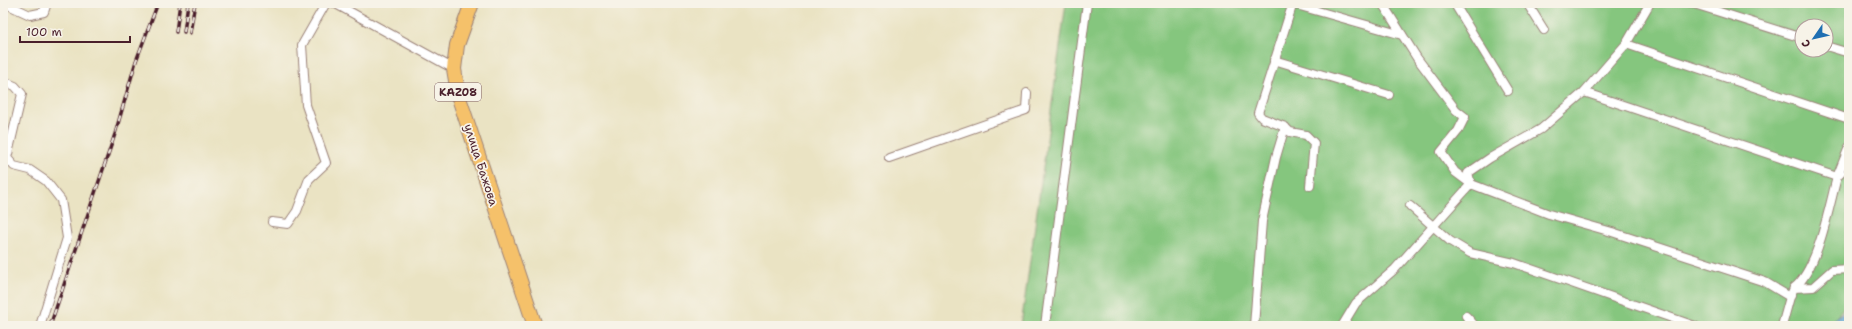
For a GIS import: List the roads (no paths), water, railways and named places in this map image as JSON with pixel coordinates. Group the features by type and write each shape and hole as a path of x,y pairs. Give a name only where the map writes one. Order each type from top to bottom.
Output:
{"highway":[{"name":"улица Бажова","path":"472,3 458,45 454,69 459,98 535,326"}],"street":[{"path":"4,3 30,16 44,12 47,3"},
{"path":"272,222 288,224 297,211 309,179 326,163 306,105 302,45 326,3"},
{"path":"334,3 454,69"},
{"path":"1045,326 1087,3"},
{"path":"1382,3 1402,35 1456,110 1465,117 1458,131 1441,152 1455,172 1471,184 1549,214 1612,232 1765,282 1790,297"},
{"path":"1454,3 1508,91"},
{"path":"1527,3 1544,30"},
{"path":"1471,184 1468,173 1490,158 1541,129 1584,92 1626,44 1650,3"},
{"path":"1691,3 1794,35"},
{"path":"1310,186 1314,143 1306,135 1290,132 1285,127 1262,118 1258,113 1293,4 1402,35"},
{"path":"1626,44 1846,118 1849,124"},
{"path":"1834,48 1849,53"},
{"path":"1274,60 1389,95"},
{"path":"3,81 14,86 22,94 7,158 14,166 30,170 46,181 60,200 67,238 40,326"},
{"path":"1584,92 1837,177"},
{"path":"889,158 1026,110 1027,93"},
{"path":"1254,326 1262,221 1276,157 1285,127"},
{"path":"1782,326 1790,297 1794,288 1802,282 1812,262 1821,238 1837,177 1849,147"},
{"path":"1837,177 1849,163"},
{"path":"1342,326 1356,303 1396,269 1432,226 1471,184"},
{"path":"1410,206 1450,241 1470,253 1514,263 1695,326"},
{"path":"1794,288 1813,287 1832,270 1849,269"},
{"path":"1466,316 1475,326"}],"water":[{"path":"1849,308 1849,326 1824,326"}],"railway":[{"path":"50,326 115,134 136,61 158,3"},
{"path":"176,32 180,3"},
{"path":"184,32 188,3"},
{"path":"190,33 195,3"}]}
